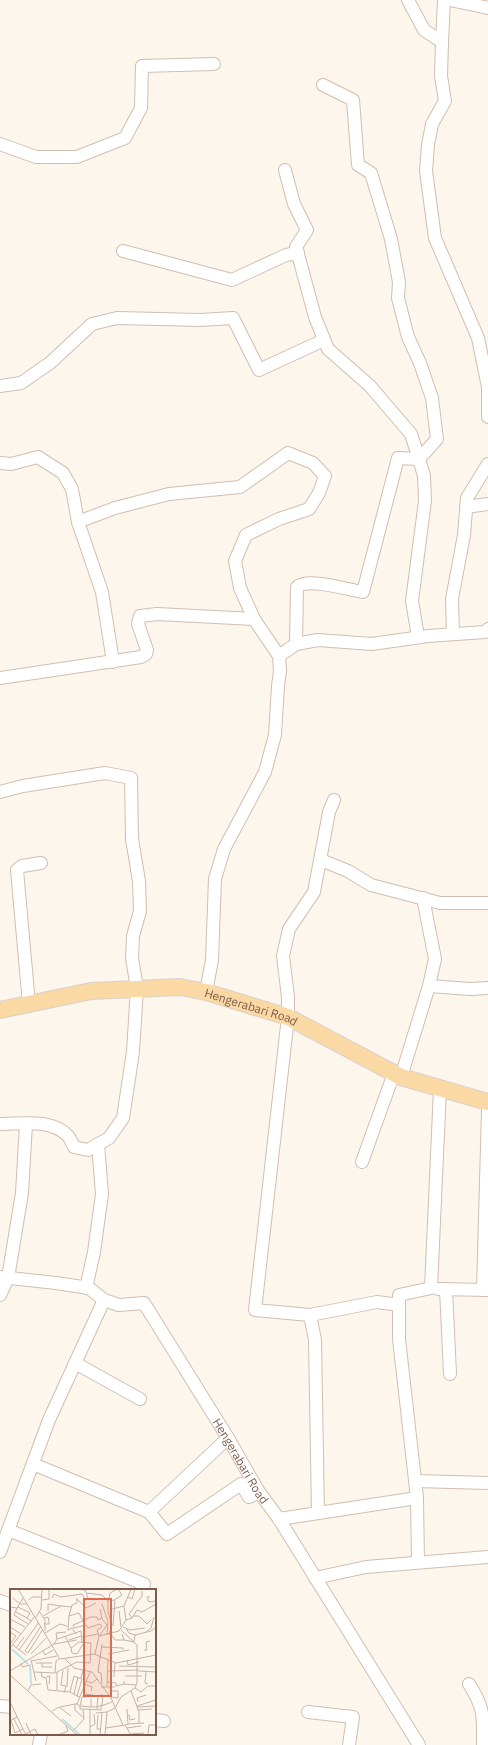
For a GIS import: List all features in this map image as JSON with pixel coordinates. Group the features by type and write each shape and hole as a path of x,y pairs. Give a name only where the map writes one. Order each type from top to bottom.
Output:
{"main road":[{"name":"Hengerabari Road","path":"0,1010 91,991 180,987 206,992 288,1017 397,1075 488,1102"}],"street":[{"path":"408,0 424,30 442,42"},
{"path":"444,0 441,76 445,101 432,124 428,145 427,179 435,238 478,338 488,387 488,418"},
{"path":"450,0 488,8"},
{"path":"0,144 36,156 77,156 125,138 141,108 142,66 214,64"},
{"path":"323,85 354,100 358,165 371,173 391,239 399,282 398,298 408,337 420,363 432,398 437,439 419,459"},
{"path":"285,170 294,204 306,230 296,246 315,317 328,349 370,386 411,434 424,476 425,501 412,601 418,638"},
{"path":"123,251 232,280 286,255 298,254"},
{"path":"0,386 21,383 50,363 92,324 117,318 200,320 233,318 259,370 324,340"},
{"path":"78,522 115,508 169,494 240,487 288,453 313,463 325,476 319,493 309,509 279,519 246,535 235,561 240,588 254,619 279,656 280,671 275,735 265,772 224,848 215,878 212,960 206,992"},
{"path":"0,463 11,464 38,457 63,473 72,489 78,522 102,592 113,662"},
{"path":"296,644 297,587 301,584 308,583 329,585 363,592 398,458 419,459"},
{"path":"453,634 452,599 464,535 466,498 488,464"},
{"path":"466,508 488,504"},
{"path":"0,678 141,657 146,654 146,650 138,624 140,616 157,614 254,619"},
{"path":"279,656 296,644 318,640 372,644 453,634 487,632"},
{"path":"0,792 23,786 105,773 131,778 132,839 139,881 140,911 133,936 132,958 137,988 133,1052 123,1118 109,1138 88,1150 74,1147 68,1136 54,1126 0,1124"},
{"path":"334,800 329,812 314,892 289,929 283,956 288,996 288,1017 256,1310 310,1315 377,1302 399,1305"},
{"path":"321,860 348,871 371,885 440,903 488,903"},
{"path":"29,1004 17,870 22,866 41,863"},
{"path":"362,1162 397,1075 429,986 436,959 422,898"},
{"path":"429,986 470,989 488,988"},
{"path":"431,1288 440,1089"},
{"path":"418,1562 417,1498 399,1339 399,1295 431,1288 486,1290 488,1110"},
{"path":"0,1295 22,1193 26,1124"},
{"path":"86,1288 94,1252 102,1194 98,1144"},
{"name":"Hengerabari Road","path":"4,1277 89,1288 104,1300 119,1305 144,1303 228,1438 259,1492 279,1519 419,1745"},
{"path":"446,1289 450,1374"},
{"path":"0,1552 49,1420 104,1300"},
{"path":"310,1315 315,1340 318,1513"},
{"path":"75,1363 140,1399"},
{"path":"149,1512 228,1438"},
{"path":"33,1464 149,1512 167,1534 241,1484 249,1497 259,1492"},
{"path":"415,1481 488,1484"},
{"path":"279,1519 417,1498"},
{"path":"8,1530 144,1584 142,1589"},
{"path":"315,1578 366,1567 488,1557"},
{"path":"0,1601 10,1605"},
{"path":"469,1684 481,1706 483,1717 483,1745"},
{"path":"0,1706 10,1707"},
{"path":"308,1712 353,1717 349,1745"},
{"path":"39,1745 41,1735"}]}
